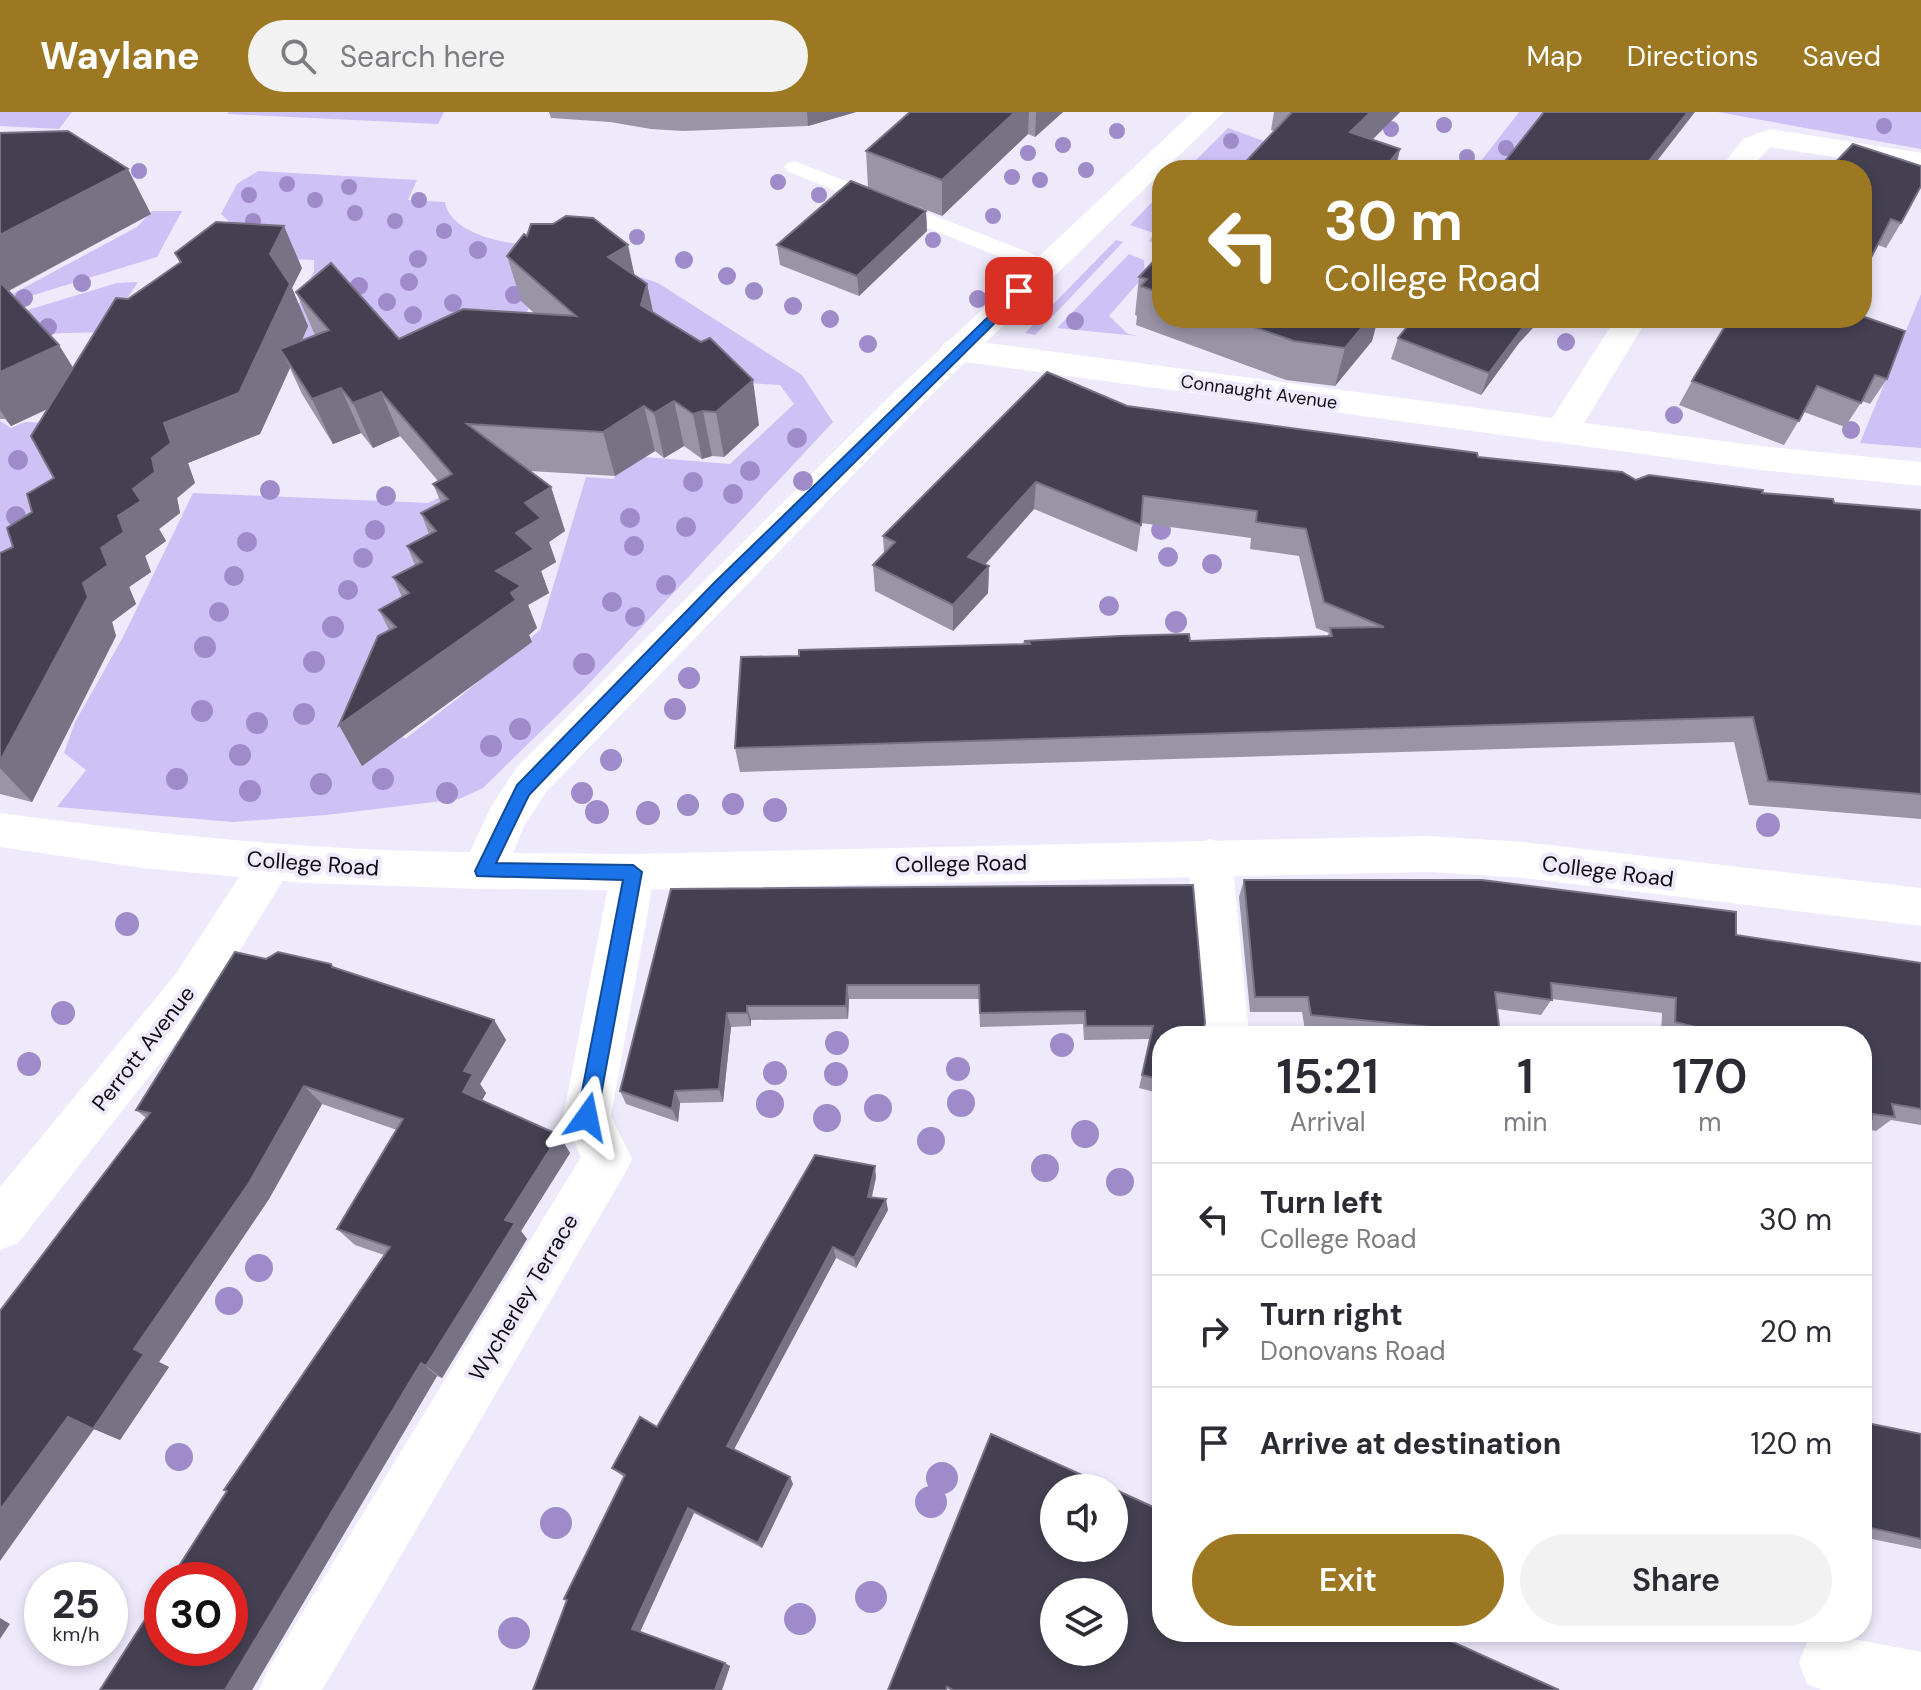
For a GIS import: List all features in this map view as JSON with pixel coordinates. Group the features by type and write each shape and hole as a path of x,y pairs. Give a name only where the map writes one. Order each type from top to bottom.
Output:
{"street":[{"path":"1159,160 1210,112"},
{"path":"1742,158 1761,139 1786,138 1921,162"},
{"path":"484,871 523,790 729,577 957,350 1152,166"},
{"path":"1561,431 1626,328"},
{"name":"Connaught Avenue","path":"957,350 1760,458 1921,474"},
{"name":"College Road","path":"0,830 143,850 273,861 484,871 633,872 1429,854 1509,859 1921,907"},
{"path":"1210,857 1225,1026"},
{"name":"Perrott Avenue","path":"0,1226 191,989 273,861"},
{"name":"Wycherley Terrace","path":"289,1690 607,1159 587,1117 633,872"},
{"path":"1828,1663 1921,1682"}],"lane":[{"path":"794,167 1045,267"}],"shaded area":[{"path":"0,112 72,112 59,129 0,126"},
{"path":"444,112 438,124 227,114"},
{"path":"1519,112 1553,112 1512,160 1482,160"},
{"path":"1718,112 1921,112 1921,149"},
{"path":"1228,128 1269,143 1253,160 1196,160"},
{"path":"258,171 417,180 408,200 445,202 455,220 474,233 519,244 536,289 511,354 281,342 314,271 314,260 268,258 221,214 237,184"},
{"path":"1152,202 1152,232 1130,225"},
{"path":"152,211 182,211 157,257 24,298 0,320 3,299 137,227"},
{"path":"1116,240 1123,242 1035,335 1025,333"},
{"path":"1129,254 1144,260 1145,275 1109,316 1128,334 1138,336 1057,328"},
{"path":"637,276 658,283 802,375 833,422 582,691 483,788 459,799 326,815 233,822 57,807 86,770 64,753 75,722 122,639 193,493 428,503 467,484 381,693 381,716 405,739 540,630 586,477 614,479 621,455 730,464 794,404 780,385 644,377 635,284"},
{"path":"138,282 105,332 0,335 21,312 117,283"},
{"path":"1921,294 1921,448 1860,443"},
{"path":"0,421 11,428 25,422 82,424 0,636"}],"building":[{"path":"910,112 1015,112 942,180 866,151"},
{"path":"1292,112 1371,112 1350,132 1400,149 1391,160 1247,160"},
{"path":"1544,112 1688,112 1650,160 1506,160"},
{"path":"68,131 128,169 0,235 0,133"},
{"path":"1853,144 1921,166 1921,186 1901,223 1891,219 1872,256 1872,160 1838,160"},
{"path":"851,181 926,211 857,276 777,245"},
{"path":"566,216 593,218 628,245 608,257 647,284 641,305 701,342 710,338 753,380 716,412 693,414 674,401 654,413 644,406 603,432 467,424 551,487 525,503 541,518 516,533 534,549 496,571 521,586 511,593 516,600 339,725 378,636 396,627 379,610 409,593 393,577 422,562 407,546 436,531 421,513 448,499 433,484 452,474 381,392 353,403 341,388 312,399 280,349 329,330 296,292 331,263 399,339 463,309 576,316 507,256 524,234 527,236 531,224 553,224"},
{"path":"216,222 284,226 270,254 290,284 239,393 164,423 171,443 152,458 155,472 133,489 141,501 118,516 124,532 101,548 108,565 83,583 88,597 0,761 0,553 13,547 7,528 32,512 27,494 54,478 31,436 116,298 128,299 181,262 175,253"},
{"path":"1152,263 1152,290 1141,286 1147,279 1139,277"},
{"path":"0,282 59,345 0,372"},
{"path":"1872,319 1905,331 1887,379 1875,375 1861,403 1817,386 1799,421 1692,381 1724,328 1872,328"},
{"path":"1257,328 1362,328 1345,348 1294,341"},
{"path":"1406,328 1523,328 1489,373 1398,338"},
{"path":"1047,372 1127,406 1477,453 1478,457 1622,472 1636,480 1649,475 1763,490 1762,493 1833,499 1834,503 1921,510 1921,794 1768,781 1753,717 735,748 741,657 799,656 799,650 1031,644 1024,641 1120,636 1189,634 1190,641 1332,636 1330,628 1384,627 1324,602 1306,529 1256,522 1257,511 1143,496 1141,525 1036,482 968,557 989,566 953,605 873,565 895,542 883,536"},
{"path":"1244,880 1482,880 1736,912 1736,935 1921,963 1921,1109 1892,1104 1895,1117 1872,1114 1872,1026 1691,1026 1675,1022 1676,998 1551,983 1552,1000 1495,992 1499,1026 1420,1026 1311,1015 1308,997 1255,997"},
{"path":"1193,885 1204,1026 1086,1026 1085,1011 980,1013 979,985 847,985 846,1006 747,1006 747,1013 727,1013 719,1089 675,1091 672,1109 620,1091 671,889"},
{"path":"235,952 266,959 278,952 331,964 332,967 494,1020 464,1071 473,1074 463,1092 559,1135 505,1220 515,1223 426,1366 421,1363 248,1652 248,1562 182,1562 227,1491 224,1490 390,1247 337,1229 403,1119 304,1086 249,1183 134,1349 144,1354 93,1429 68,1417 0,1510 0,1311 150,1113 136,1110"},
{"path":"1152,1030 1152,1078 1142,1075"},
{"path":"815,1155 875,1166 868,1197 886,1199 854,1258 833,1247 727,1446 790,1477 758,1543 688,1508 632,1629 725,1663 715,1690 533,1690 567,1600 564,1599 625,1475 612,1468 640,1417 657,1427"},
{"path":"1872,1424 1921,1434 1921,1539 1872,1528"},
{"path":"991,1434 1080,1474 1040,1474 1040,1562 1128,1562 1128,1495 1152,1506 1152,1642 1453,1642 1559,1690 953,1690 947,1687 946,1690 888,1690"},
{"path":"144,1621 144,1666 239,1666 225,1690 100,1690 115,1666 128,1666 128,1646"}],"route":[{"path":"587,1117 633,872 484,871 506,819 523,790 721,586 1019,291"}]}
